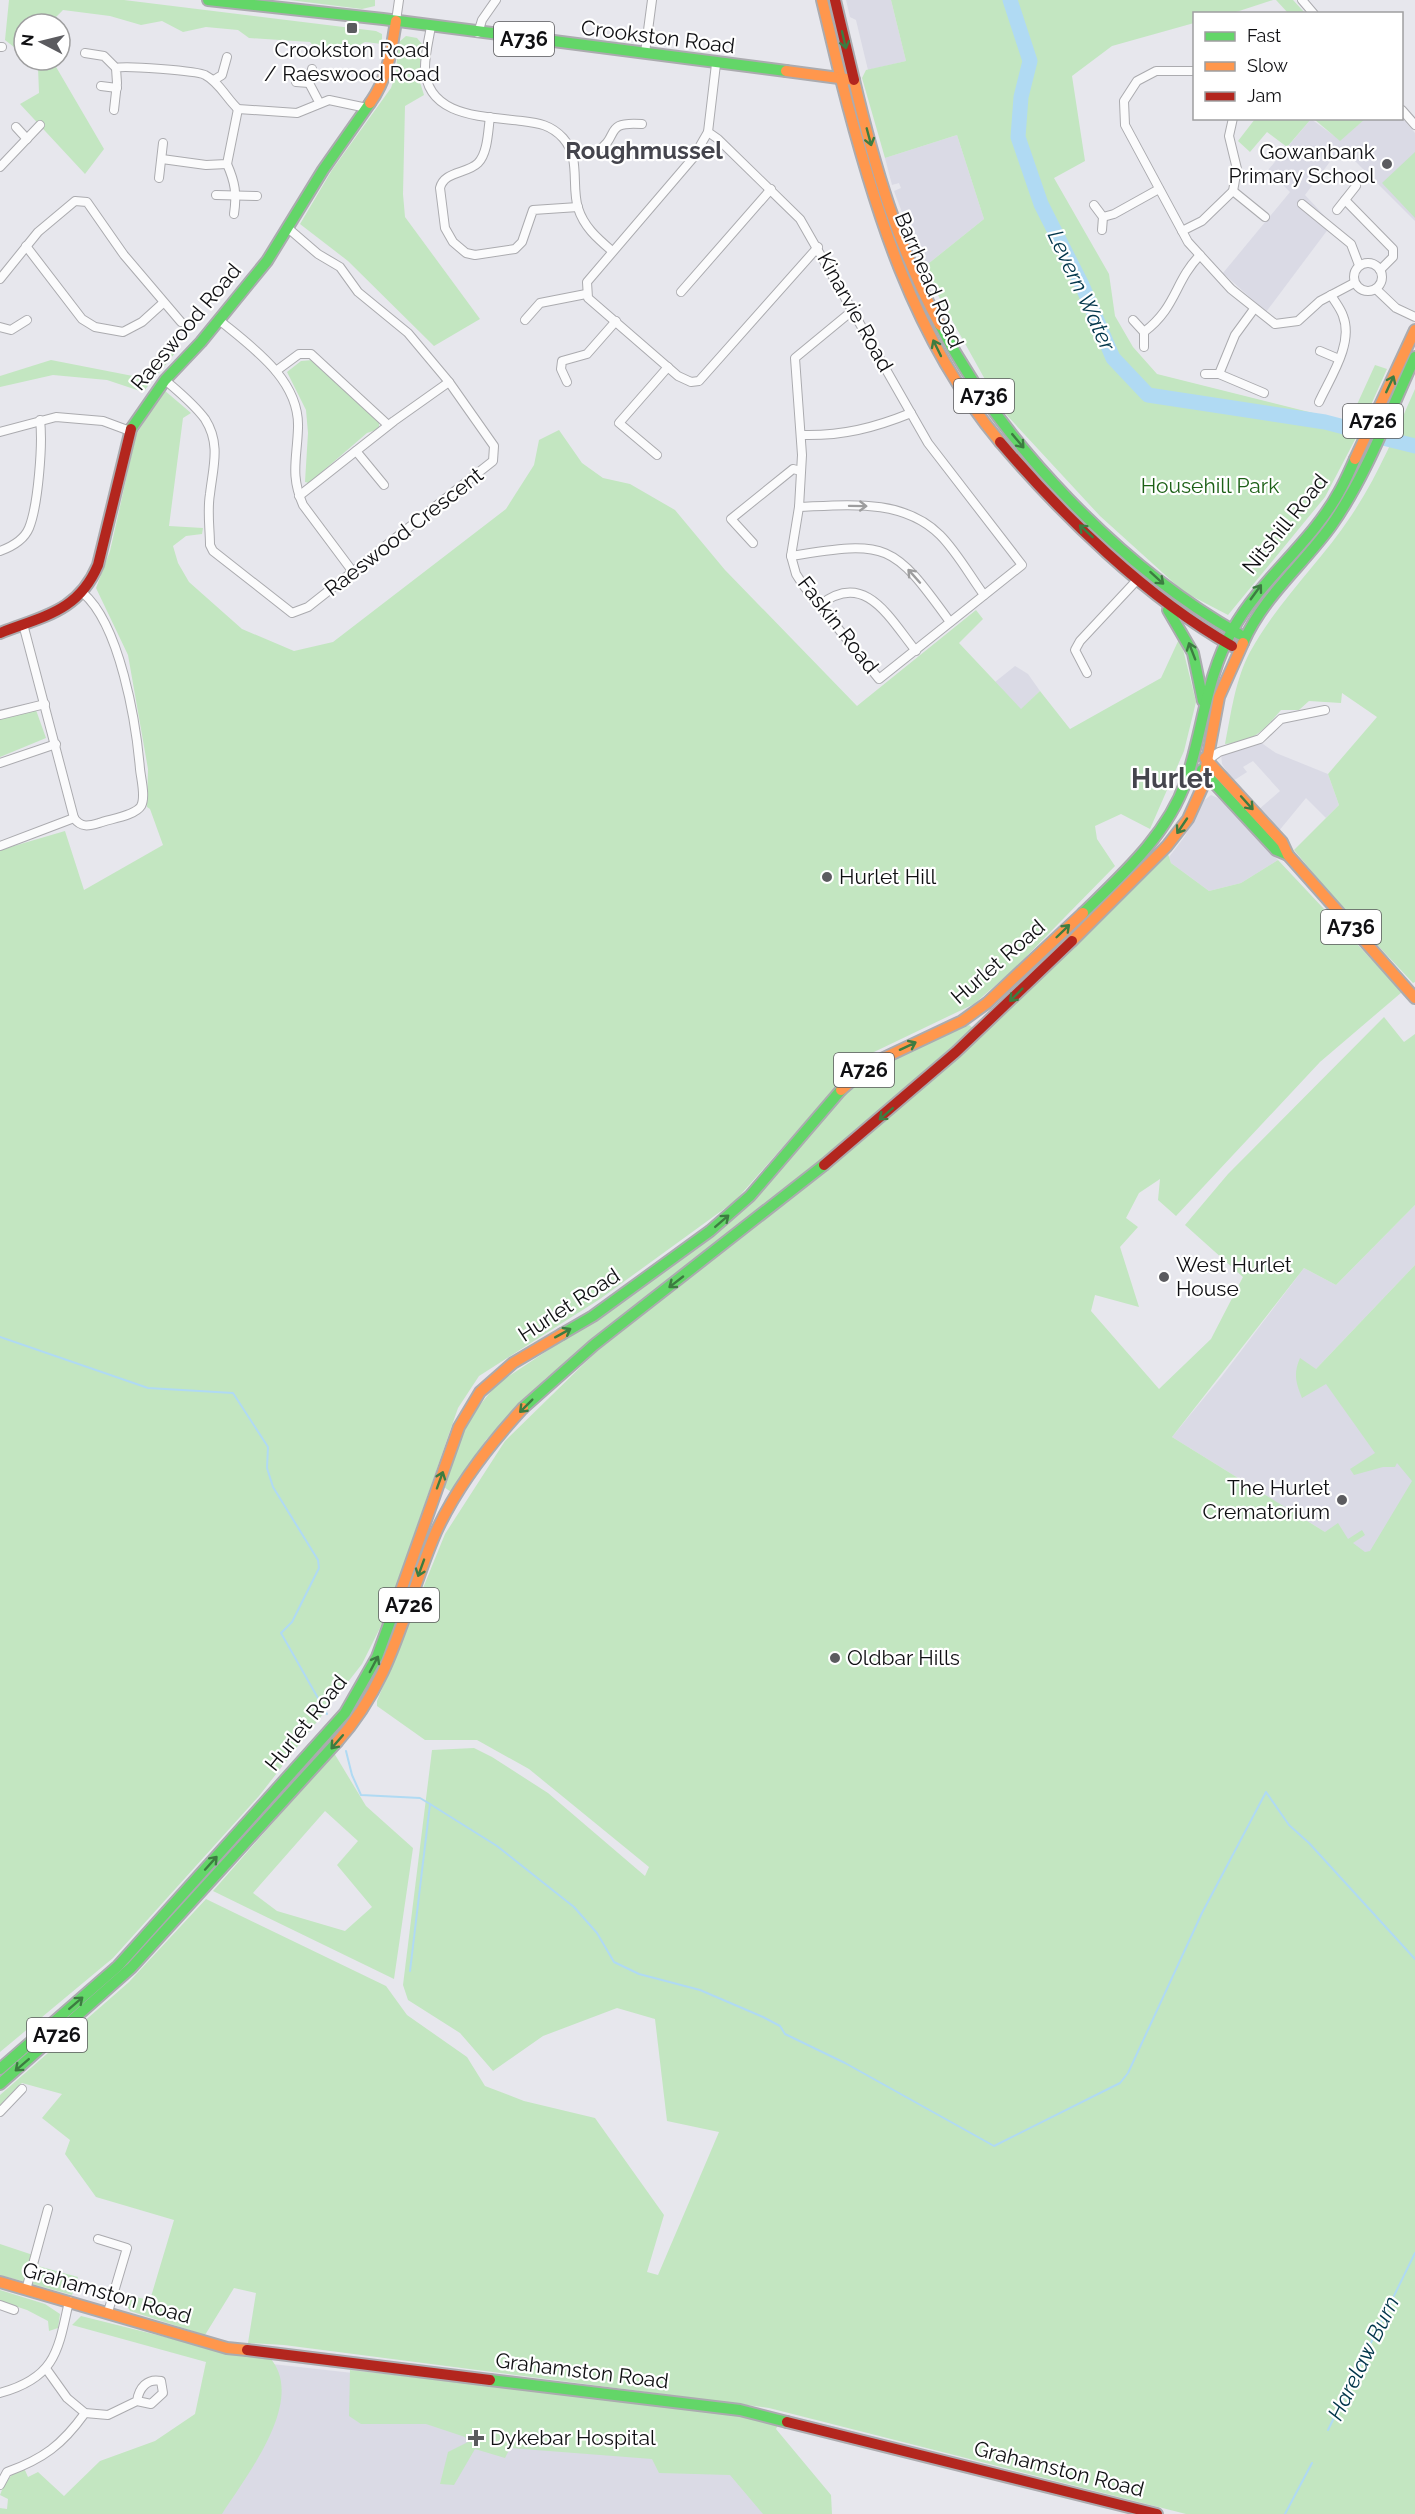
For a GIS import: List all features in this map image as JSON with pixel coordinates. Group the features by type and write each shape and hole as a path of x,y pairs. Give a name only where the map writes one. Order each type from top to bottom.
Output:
{"main road":[{"name":"Crookston Road","path":"208,0 396,21 854,80"},
{"name":"Barrhead Road","path":"822,0 872,195 896,260 945,364 988,427 1043,487 1107,551 1159,599 1239,650"},
{"name":"Barrhead Road","path":"835,0 854,80 900,242 922,293 959,359 997,415 1045,473 1180,598 1245,638"},
{"name":"Raeswood Road","path":"0,633 67,607 83,593 98,565 130,431 141,411 165,380 219,320 289,229 323,170 387,76 396,21"},
{"path":"872,195 884,191"},
{"name":"Nitshill Road","path":"1226,643 1232,630 1267,578 1327,511 1351,470 1415,330"},
{"name":"Nitshill Road","path":"1245,638 1274,592 1342,512 1362,476 1415,357"},
{"path":"1351,470 1362,476"},
{"path":"1107,551 1116,541"},
{"path":"1173,609 1180,598"},
{"name":"A736","path":"1159,599 1175,619 1192,650 1199,675 1203,708"},
{"name":"A726","path":"1239,650 1245,638"},
{"name":"Hurlet Road","path":"0,2069 118,1966 345,1713 377,1657 459,1427 480,1392 513,1364 592,1316 710,1231 750,1196 841,1090 872,1064 962,1021 987,1003 1152,843 1174,811 1194,757 1203,708 1226,643"},
{"name":"Hurlet Road","path":"0,2084 131,1968 341,1737 365,1706 393,1652 422,1566 438,1527 466,1478 514,1418 547,1384 597,1342 831,1161 992,1019 1167,846 1188,819 1206,773 1214,720 1224,683 1239,650"},
{"path":"1194,757 1208,760"},
{"path":"1194,757 1206,773"},
{"name":"A736","path":"1208,760 1282,843 1288,855 1415,998"},
{"name":"A736","path":"1206,773 1275,850 1288,855"},
{"name":"Grahamston Road","path":"0,2282 227,2348 741,2410 1156,2514"}],"street":[{"path":"396,21 399,0"},
{"path":"478,33 482,20 496,0"},
{"path":"645,53 652,0"},
{"path":"1302,0 1312,12"},
{"path":"431,26 425,66 431,90 455,111 550,126 566,141 574,156 578,207 591,232 612,251"},
{"path":"85,53 104,56 116,68 117,88 114,110"},
{"path":"214,80 222,75 227,57"},
{"path":"716,64 708,132 693,158 586,282 586,294 668,367 686,381 695,382 704,378 818,247"},
{"path":"116,68 123,65 167,72 197,71 214,80 238,109 297,113 319,102 337,100 367,108"},
{"path":"312,69 309,83 319,102"},
{"path":"1193,71 1156,71 1137,81 1124,101 1123,114 1128,134 1182,231 1200,255 1254,309 1275,324 1291,324 1331,295 1354,283"},
{"path":"296,82 309,83"},
{"path":"101,86 117,88"},
{"path":"234,214 236,194 234,181 227,164 238,109"},
{"path":"1403,112 1415,124"},
{"path":"489,117 484,152 478,164 448,177 440,188 445,228 460,249 475,255 515,249 522,242 533,210 578,207"},
{"path":"1182,231 1202,221 1233,191 1237,169 1229,136 1233,120"},
{"path":"574,156 597,152 608,141 615,127 624,123 642,124"},
{"path":"0,167 40,125"},
{"path":"16,126 27,139"},
{"name":"Kinarvie Road","path":"708,132 771,189 800,219 911,413 943,464 1022,565"},
{"path":"159,178 163,143"},
{"path":"162,159 206,165 227,164"},
{"path":"1337,210 1356,186"},
{"path":"681,292 771,189"},
{"path":"1103,216 1114,214 1159,189"},
{"path":"1233,191 1265,217"},
{"path":"216,195 257,196"},
{"path":"1345,200 1393,249 1393,257 1380,270"},
{"path":"0,279 38,232 75,201 87,202 124,255 181,322"},
{"path":"1302,204 1351,244 1359,265"},
{"path":"1094,205 1103,216 1102,230"},
{"name":"Raeswood Crescent","path":"165,380 198,410 212,432 216,462 209,496 209,531 213,551 292,613 308,607 493,461 494,446 449,382 408,333 358,292 340,267 318,254 289,229"},
{"path":"26,246 82,319 95,327 113,332 130,329 163,303"},
{"path":"1144,332 1161,319 1186,269 1200,255"},
{"path":"1367,262 1380,270 1382,281 1376,289 1363,291 1354,283 1353,275 1359,265 1367,262"},
{"path":"1376,289 1396,308 1415,317"},
{"path":"525,320 540,303 586,294"},
{"path":"1319,402 1339,359 1345,334 1344,316 1331,295"},
{"path":"1219,374 1234,335 1254,309"},
{"name":"Faskin Road","path":"852,311 795,358 802,435 799,507 792,556 796,574 879,679 1022,565"},
{"path":"0,327 11,330 27,320"},
{"path":"219,320 276,371 296,411 298,428 294,481 299,496 352,572"},
{"path":"1133,320 1144,332 1144,347"},
{"path":"567,382 561,369 562,361 587,354 616,321"},
{"path":"596,329 603,335"},
{"path":"1320,351 1339,359"},
{"path":"276,371 299,354 311,354 388,426"},
{"path":"657,455 620,423 668,367"},
{"path":"1205,374 1219,374 1264,393"},
{"path":"299,496 388,426 449,382"},
{"path":"802,435 850,433 879,426 911,413"},
{"path":"0,432 56,417 91,420 130,431"},
{"path":"0,551 16,543 29,529 41,449 40,420"},
{"path":"356,451 384,485"},
{"path":"753,543 731,519 793,469 801,471"},
{"path":"799,507 862,505 892,510 917,519 940,535 984,596"},
{"path":"792,556 848,546 884,551 896,557 910,570 950,622"},
{"path":"1087,673 1075,650 1080,641 1137,580"},
{"path":"820,605 830,597 846,592 868,596 881,607 916,651"},
{"path":"23,624 74,818 81,825 89,826 136,811 142,801 138,746 125,681 97,607 83,593"},
{"path":"0,714 45,704"},
{"path":"1208,760 1219,752 1260,739 1281,719 1325,710"},
{"path":"0,763 56,744"},
{"path":"0,846 74,818"},
{"path":"0,2112 22,2089"},
{"path":"26,2290 48,2209"},
{"path":"98,2239 127,2248 108,2312"},
{"path":"0,2393 22,2387 47,2370 60,2343 69,2301"},
{"path":"0,2305 14,2310"},
{"path":"47,2370 67,2398 85,2413 108,2415 137,2401"},
{"path":"0,2486 7,2472 36,2462 49,2453 71,2432 85,2413"}],"shaded area":[{"path":"846,0 891,0 906,61 868,70 856,20 850,17"},
{"path":"1403,119 1415,133 1415,221 1341,147 1305,195 1332,224 1266,312 1223,273 1290,192 1268,170 1310,120 1340,140 1364,120"},
{"path":"957,135 984,219 923,268 894,191 901,188 899,183 892,185 885,158"},
{"path":"1015,666 1028,674 1040,691 1021,710 995,682"},
{"path":"1260,742 1276,753 1328,774 1339,805 1326,818 1306,798 1278,832 1258,810 1280,791 1253,761 1243,767 1247,772 1233,781 1222,764 1221,754"},
{"path":"1211,795 1218,798 1278,860 1241,883 1209,891 1171,863 1169,857 1185,836 1202,802"},
{"path":"1415,1205 1415,1265 1316,1369 1415,1452 1415,1506 1370,1560 1172,1437 1222,1376 1304,1268 1336,1285"},
{"name":"Dykebar Hospital","path":"217,2358 732,2415 829,2514 55,2514 202,2416"}],"green space":[{"path":"9,0 124,0 376,31 382,34 382,44 365,42 348,51 317,50 310,42 249,38 238,30 206,27 183,32 162,21 141,25 110,16 63,10 61,12 12,12 12,46 5,40"},
{"path":"289,0 375,0 375,6 362,9"},
{"name":"Househill Park","path":"891,0 1273,0 1236,12 1193,12 1193,23 1112,46 1072,76 1085,161 1054,178 1109,274 1115,316 1133,347 1157,374 1349,422 1375,365 1387,369 1358,434 1325,497 1228,615 1184,592 1100,516 1002,410 923,268 984,219 957,135 885,158 862,78 866,70 906,61"},
{"path":"1276,0 1293,0 1304,12 1287,12"},
{"path":"406,36 417,38 422,44 419,79 424,95 405,106 403,194 405,217 480,319 434,346 348,261 300,224 332,170 391,88 396,73 398,43"},
{"path":"38,72 59,72 104,149 85,174 20,104 39,93"},
{"path":"1254,120 1310,120 1287,147 1267,132 1250,152 1238,141"},
{"path":"1315,120 1364,120 1340,141"},
{"path":"1415,152 1415,218 1382,183"},
{"path":"172,348 176,352 143,392 107,380 53,375 0,387 0,376 51,360 138,377"},
{"path":"313,360 379,421 379,429 367,433 309,483 305,482 308,433 306,410 287,372 301,361"},
{"path":"1415,389 1415,982 1413,983 1339,904 1294,850 1339,805 1328,774 1377,717 1342,693 1341,703 1309,701 1299,710 1281,710 1251,738 1225,744 1237,686 1250,652 1273,616 1339,533 1361,501 1386,454"},
{"path":"164,390 191,413 183,418 169,526 203,528 202,534 186,536 173,546 178,563 189,582 242,629 294,651 333,642 506,509 534,465 539,440 559,430 582,463 603,478 630,484 675,510 725,570 857,706 976,610 983,619 959,643 1021,709 1040,691 1070,729 1161,678 1180,637 1196,702 1184,751 1150,829 1121,814 1095,826 1097,839 1115,866 1013,970 974,1004 874,1052 855,1065 735,1201 600,1299 479,1376 458,1408 385,1618 362,1664 259,1796 113,1958 0,2052 0,850 65,831 84,890 163,845 150,809 147,807 148,769 128,655 96,588 110,551 136,435"},
{"path":"36,710 46,738 0,757 0,719"},
{"path":"1168,854 1171,863 1209,891 1241,883 1278,860 1402,992 1320,1062 1176,1216 1158,1200 1160,1179 1139,1193 1126,1218 1138,1227 1120,1247 1139,1307 1095,1295 1091,1311 1159,1389 1211,1339 1243,1277 1185,1225 1228,1174 1384,1017 1404,1042 1415,1034 1415,1205 1336,1285 1304,1268 1172,1437 1325,1532 1338,1523 1348,1539 1362,1530 1365,1535 1353,1543 1365,1552 1370,1551 1412,1481 1397,1463 1395,1467 1383,1467 1354,1475 1350,1469 1375,1453 1326,1384 1302,1398 1296,1374 1300,1358 1316,1369 1415,1265 1415,2514 1186,2514 769,2408 284,2345 248,2343 256,2293 234,2288 205,2335 130,2311 120,2294 150,2300 174,2220 96,2197 65,2154 70,2140 42,2118 62,2094 22,2083 0,2105 0,2095 129,1982 206,1899 386,1986 407,2015 467,2057 485,2086 524,2101 595,2118 664,2215 647,2272 658,2275 719,2132 667,2121 655,2019 617,2008 543,2036 493,2071 460,2033 408,2000 403,1985 432,1750 474,1748 492,1757 548,1793 645,1876 649,1867 529,1769 477,1740 425,1740 377,1706 377,1701 445,1534 505,1441 597,1351 755,1227"},
{"path":"969,1025 973,1028 861,1127 545,1379 486,1440 451,1492 444,1487 467,1421 497,1384 607,1311 749,1206 838,1099 875,1067"},
{"path":"334,1753 366,1806 413,1848 394,1979 213,1891","holes":["325,1811 358,1841 337,1865 372,1907 345,1931 277,1911 253,1893"]},
{"path":"0,2244 39,2257 38,2266 78,2277 72,2295 0,2275"},
{"path":"0,2290 45,2304 60,2314 58,2328 49,2331 48,2321 27,2310 0,2301"},
{"path":"81,2316 229,2353 270,2358 280,2375 281,2395 277,2416 269,2438 222,2514 0,2514 0,2508 7,2509 8,2499 0,2495 15,2472 24,2468 28,2477 38,2472 64,2496 100,2461 155,2441 195,2414 206,2362 72,2325"},
{"path":"350,2370 732,2413 778,2425 776,2429 831,2495 832,2514 763,2514 730,2475 659,2473 652,2459 510,2448 505,2458 475,2449 454,2485 440,2484 448,2452 468,2442 465,2437 426,2424 361,2424 349,2416"}],"waterway":[{"name":"Levern Water","path":"1010,0 1030,61 1021,97 1018,137 1041,204 1082,285 1113,358 1148,395 1325,422 1363,432"},
{"name":"Levern Water","path":"1383,438 1415,446"},
{"path":"0,1337 148,1388 233,1393 268,1447 267,1468 273,1487 318,1560 319,1568 292,1622 281,1633 327,1714"},
{"path":"346,1751 352,1775 361,1795 420,1798 430,1804 410,1971"},
{"path":"430,1804 497,1846 574,1907 597,1933 614,1962 639,1974 700,1990 763,2017 780,2026 785,2034 845,2063 994,2146 1120,2083 1128,2073 1202,1913 1266,1792 1289,1825 1309,1843 1415,1959"},
{"name":"Harelaw Burn","path":"1328,2430 1415,2253"},
{"path":"1285,2514 1312,2463"}],"traffic: fast":[{"path":"208,0 383,19 786,71"},
{"path":"131,429 165,380 201,342 267,261 323,170 370,103"},
{"path":"940,325 966,370 996,414 1031,458 1069,499 1109,539 1152,575 1195,607 1239,634"},
{"path":"1243,643 1251,626 1272,596 1320,541 1344,506 1367,465 1415,357"},
{"path":"1083,913 1142,853 1168,819 1186,781 1211,684 1233,629 1258,593 1328,510 1355,459"},
{"path":"1168,610 1193,653 1203,701"},
{"path":"1202,770 1276,850 1288,855"},
{"path":"562,1334 593,1316 710,1231 750,1196 841,1090"},
{"path":"523,1408 594,1345 824,1165"},
{"path":"0,2069 118,1966 345,1713 377,1657 392,1616"},
{"path":"0,2084 131,1968 337,1742"},
{"path":"490,2380 740,2410 787,2422"}],"traffic: slow":[{"path":"822,0 841,79"},
{"path":"370,103 385,74 396,21"},
{"path":"786,71 854,80 889,205 912,266 940,325"},
{"path":"841,79 868,176 900,270 943,360 970,402 1000,442"},
{"path":"1355,459 1415,330"},
{"path":"1072,941 1167,846 1188,819 1202,788 1219,697 1243,643"},
{"path":"1205,758 1282,842 1288,855 1415,998"},
{"path":"841,1090 871,1064 962,1021 987,1003 1083,913"},
{"path":"392,1616 459,1427 480,1392 513,1363 562,1334"},
{"path":"337,1742 356,1718 385,1667 444,1515 475,1467 523,1408"},
{"path":"0,2282 227,2348 247,2350"}],"traffic: jam":[{"path":"835,0 854,80"},
{"path":"0,633 58,610 70,603 90,581 98,565 131,429"},
{"path":"1000,442 1051,499 1108,554 1168,604 1232,646"},
{"path":"824,1165 956,1052 1072,941"},
{"path":"247,2350 490,2380"},
{"path":"787,2422 1157,2514"}],"place":[{"name":"Crookston Road / Raeswood Road","path":"352,28"},
{"name":"Gowanbank Primary School","path":"1387,164"},
{"name":"Hurlet Hill","path":"827,877"},
{"name":"West Hurlet House","path":"1164,1277"},
{"name":"The Hurlet Crematorium","path":"1342,1500"},
{"name":"Oldbar Hills","path":"835,1658"},
{"name":"Dykebar Hospital","path":"476,2438"}],"district":[{"name":"Roughmussel","path":"644,151"},
{"name":"Hurlet","path":"1172,779"}]}
